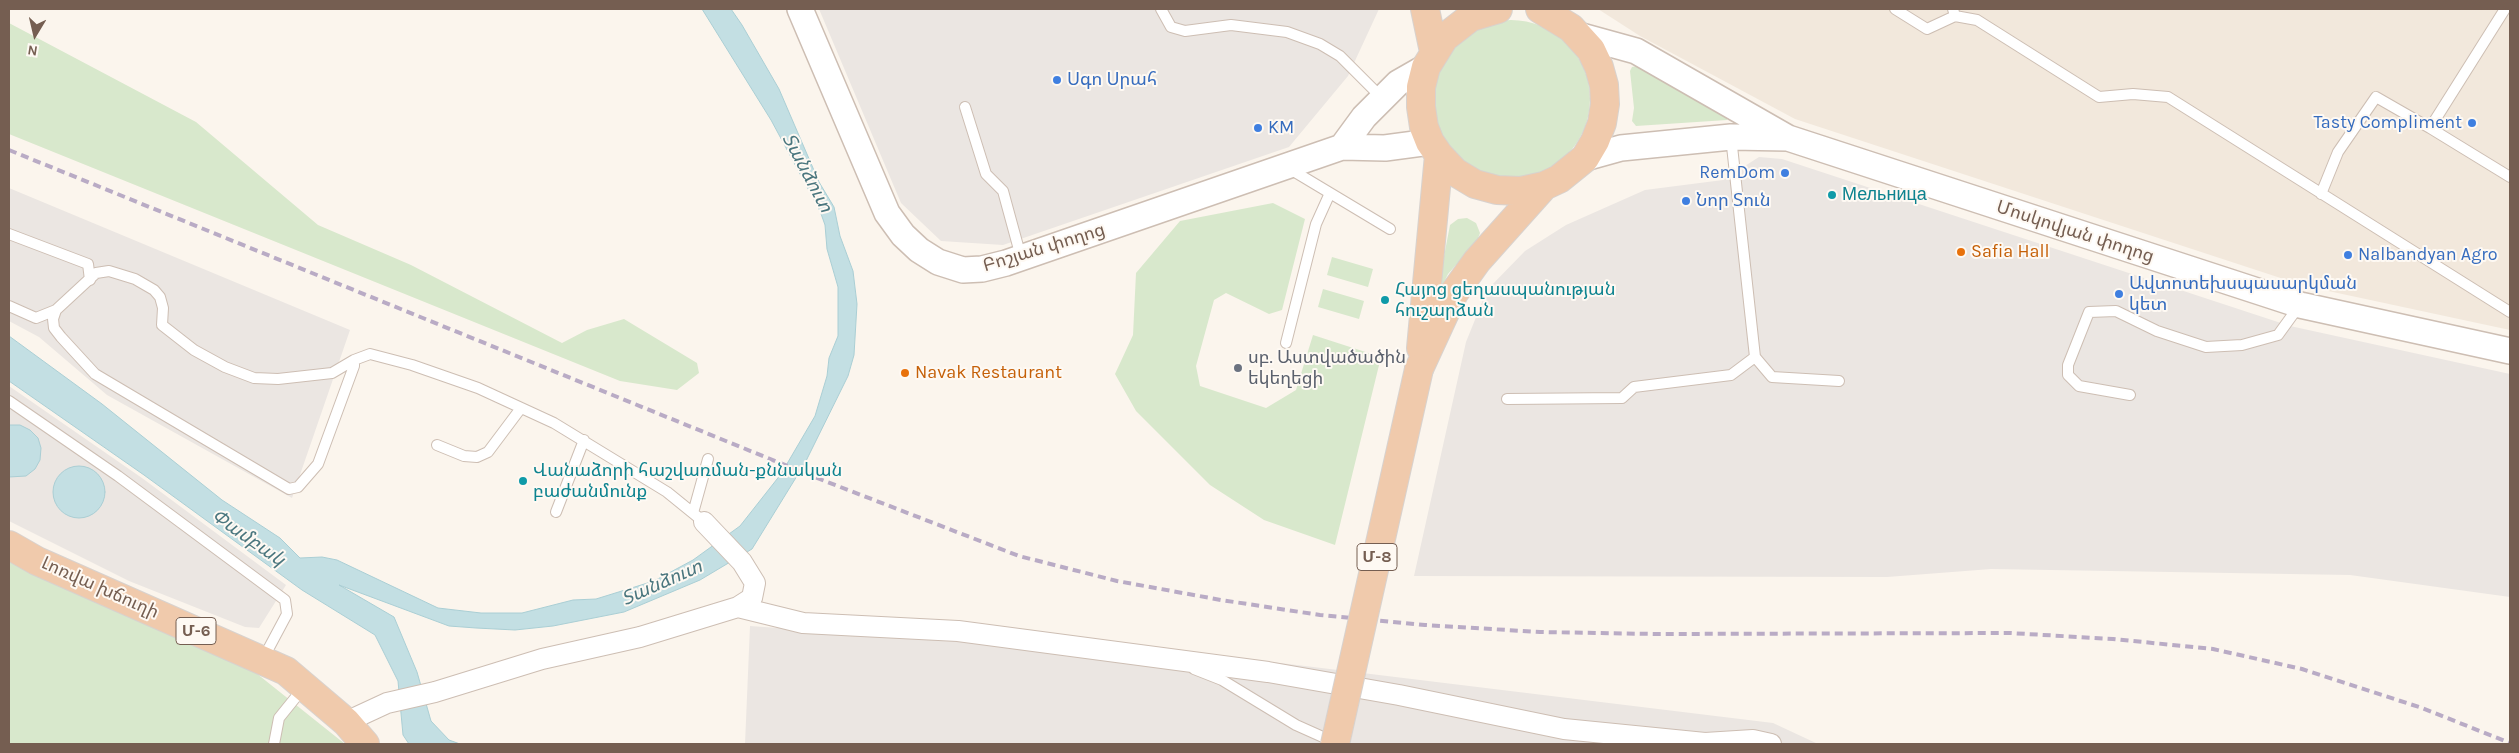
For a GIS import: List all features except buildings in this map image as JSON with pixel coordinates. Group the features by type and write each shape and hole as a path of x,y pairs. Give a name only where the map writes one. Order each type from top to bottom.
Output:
{"highway":[{"path":"1425,9 1430,59"},
{"path":"1498,9 1471,17 1456,26 1430,59 1421,87 1420,107 1424,127 1435,148 1455,172 1475,184 1497,190 1521,191 1544,186 1573,170 1585,158 1602,124 1605,104 1604,85 1599,66 1591,50 1578,34 1537,10"},
{"name":"Մ-8","path":"1335,744 1418,369 1435,148"},
{"name":"Մ-8","path":"1418,369 1454,293 1477,261 1544,186"},
{"name":"Լոռվա խճուղի","path":"9,545 38,561 286,671 346,722 365,744"}],"street":[{"name":"Բոշյան փողոց","path":"800,9 887,213 903,235 919,250 938,262 963,270 982,269 1021,258 1342,147 1435,148"},
{"name":"Մոսկովյան փողոց","path":"1578,34 1636,51 1788,138 2300,305 2510,351"},
{"path":"1342,147 1364,117 1398,83 1430,59"},
{"name":"Մոսկովյան փողոց","path":"1585,158 1621,148 1731,137 1788,138"},
{"path":"346,722 387,703 435,692 542,659 640,637 738,607 752,598 755,583 742,562 699,518"},
{"path":"738,607 803,623 958,631 1268,672 1399,694 1564,729 1705,743 1753,740 1771,744"}],"lane":[{"path":"1162,9 1171,27 1185,31 1232,25 1287,32 1320,44 1340,56 1382,99"},
{"path":"1895,9 1927,29 1954,12 1977,20 2099,97 2133,94 2168,96 2510,312"},
{"path":"2430,128 2505,9"},
{"path":"2321,194 2338,152 2376,96 2510,177"},
{"path":"965,107 986,174 1003,191 1021,258"},
{"path":"1731,137 1755,356 1772,377 1839,381"},
{"path":"1286,166 1390,229"},
{"path":"1286,343 1316,224 1330,193"},
{"path":"9,234 88,264 90,280"},
{"path":"354,360 354,366 318,464 298,487 289,489 95,374 54,328 53,319 56,310 71,294 90,280 96,273 109,271 142,282 160,297 163,308 162,325 194,350 225,367 254,378 278,379 332,373 354,360 370,354 412,365 478,388 584,440 667,492 699,518"},
{"path":"2130,395 2079,386 2068,375 2068,365 2089,312 2116,311 2157,331 2206,347 2242,345 2278,335 2300,305"},
{"path":"9,306 36,318 56,310"},
{"path":"1507,399 1622,398 1634,387 1731,375 1755,356"},
{"path":"9,401 118,476 285,600 287,614 262,660"},
{"path":"437,445 464,456 477,457 488,452 521,408"},
{"path":"556,512 584,440"},
{"path":"699,518 708,459"},
{"path":"1176,661 1222,680 1296,725 1339,744"},
{"path":"274,744 279,718 305,686"}],"shaded area":[{"path":"819,9 1379,9 1348,76 1289,147 1003,245 941,241 901,203"},
{"path":"1598,9 2510,9 2510,330 2305,286 1795,119 1640,36"},
{"path":"1759,157 1782,159 2290,326 2510,374 2510,597 2350,575 1991,569 1887,577 1414,576 1466,342 1487,290 1525,251 1566,225 1645,190 1723,180"},
{"path":"9,188 350,330 292,498 107,395 39,337 9,321"},
{"path":"9,386 142,478 286,585 259,628 245,627 129,581 9,521"},
{"path":"952,623 1773,723 1818,744 745,744 750,626 878,635"}],"green space":[{"path":"1511,20 1541,26 1567,43 1584,69 1590,99 1584,129 1567,155 1541,172 1511,178 1481,172 1455,155 1438,129 1432,99 1438,69 1455,43 1481,26"},
{"path":"9,23 196,122 318,225 411,265 562,343 587,330 624,319 697,363 699,373 677,390 620,381 9,134"},
{"path":"1637,66 1726,115 1727,120 1636,126 1632,121 1634,108 1630,71 1632,67"},
{"path":"1273,203 1305,219 1282,310 1269,314 1226,293 1214,300 1196,366 1200,386 1266,408 1296,390 1313,335 1381,357 1335,545 1264,520 1210,485 1136,411 1115,374 1133,335 1136,273 1180,221"},
{"path":"1467,218 1476,223 1480,233 1477,241 1448,274 1436,298 1450,225 1458,219"},
{"path":"1332,257 1373,269 1368,287 1327,275"},
{"path":"1323,289 1364,301 1359,319 1318,307"},
{"path":"9,550 251,669 345,744 9,744"}],"water":[{"path":"702,9 731,9 742,25 779,89 819,182 834,207 840,236 853,271 857,304 854,355 848,376 805,463 752,549 700,580 624,612 553,626 515,630 449,626 339,585 394,617 417,672 431,721 449,740 460,744 409,744 403,735 398,681 375,635 302,590 144,475 9,381 9,336 102,404 222,500 280,538 300,558 322,557 337,560 438,608 481,613 522,613 573,600 596,599 654,581 693,560 740,526 781,474 815,416 827,376 829,358 838,336 838,287 827,249 825,225 820,211 771,120"},
{"path":"9,425 20,425 30,430 38,438 41,448 40,460 35,469 26,476 9,477"},
{"path":"74,466 84,466 98,473 105,487 105,497 98,511 84,518 74,518 64,514 57,507 53,497 53,487 57,477 64,470"}],"railway":[{"path":"9,150 817,478 1019,556 1117,581 1221,600 1320,615 1425,625 1540,632 1656,634 2010,633 2113,639 2213,649 2302,669 2422,708 2510,743"}],"place":[{"name":"Սգո Սրահ","path":"1057,80"},
{"name":"Tasty Compliment","path":"2472,123"},
{"name":"KM","path":"1258,128"},
{"name":"RemDom","path":"1785,173"},
{"name":"Мельница","path":"1832,195"},
{"name":"Նոր Տուն","path":"1686,201"},
{"name":"Safia Hall","path":"1961,252"},
{"name":"Nalbandyan Agro","path":"2348,255"},
{"name":"Ավտոտեխսպասարկման կետ","path":"2119,294"},
{"name":"Հայոց ցեղասպանության հուշարձան","path":"1385,300"},
{"name":"սբ. Աստվածածին եկեղեցի","path":"1238,368"},
{"name":"Navak Restaurant","path":"905,373"},
{"name":"Վանաձորի հաշվառման-քննական բաժանմունք","path":"523,481"}],"water label":[{"name":"Տանձուտ","path":"807,173"},
{"name":"Փամբակ","path":"248,538"},
{"name":"Տանձուտ","path":"662,583"}]}
